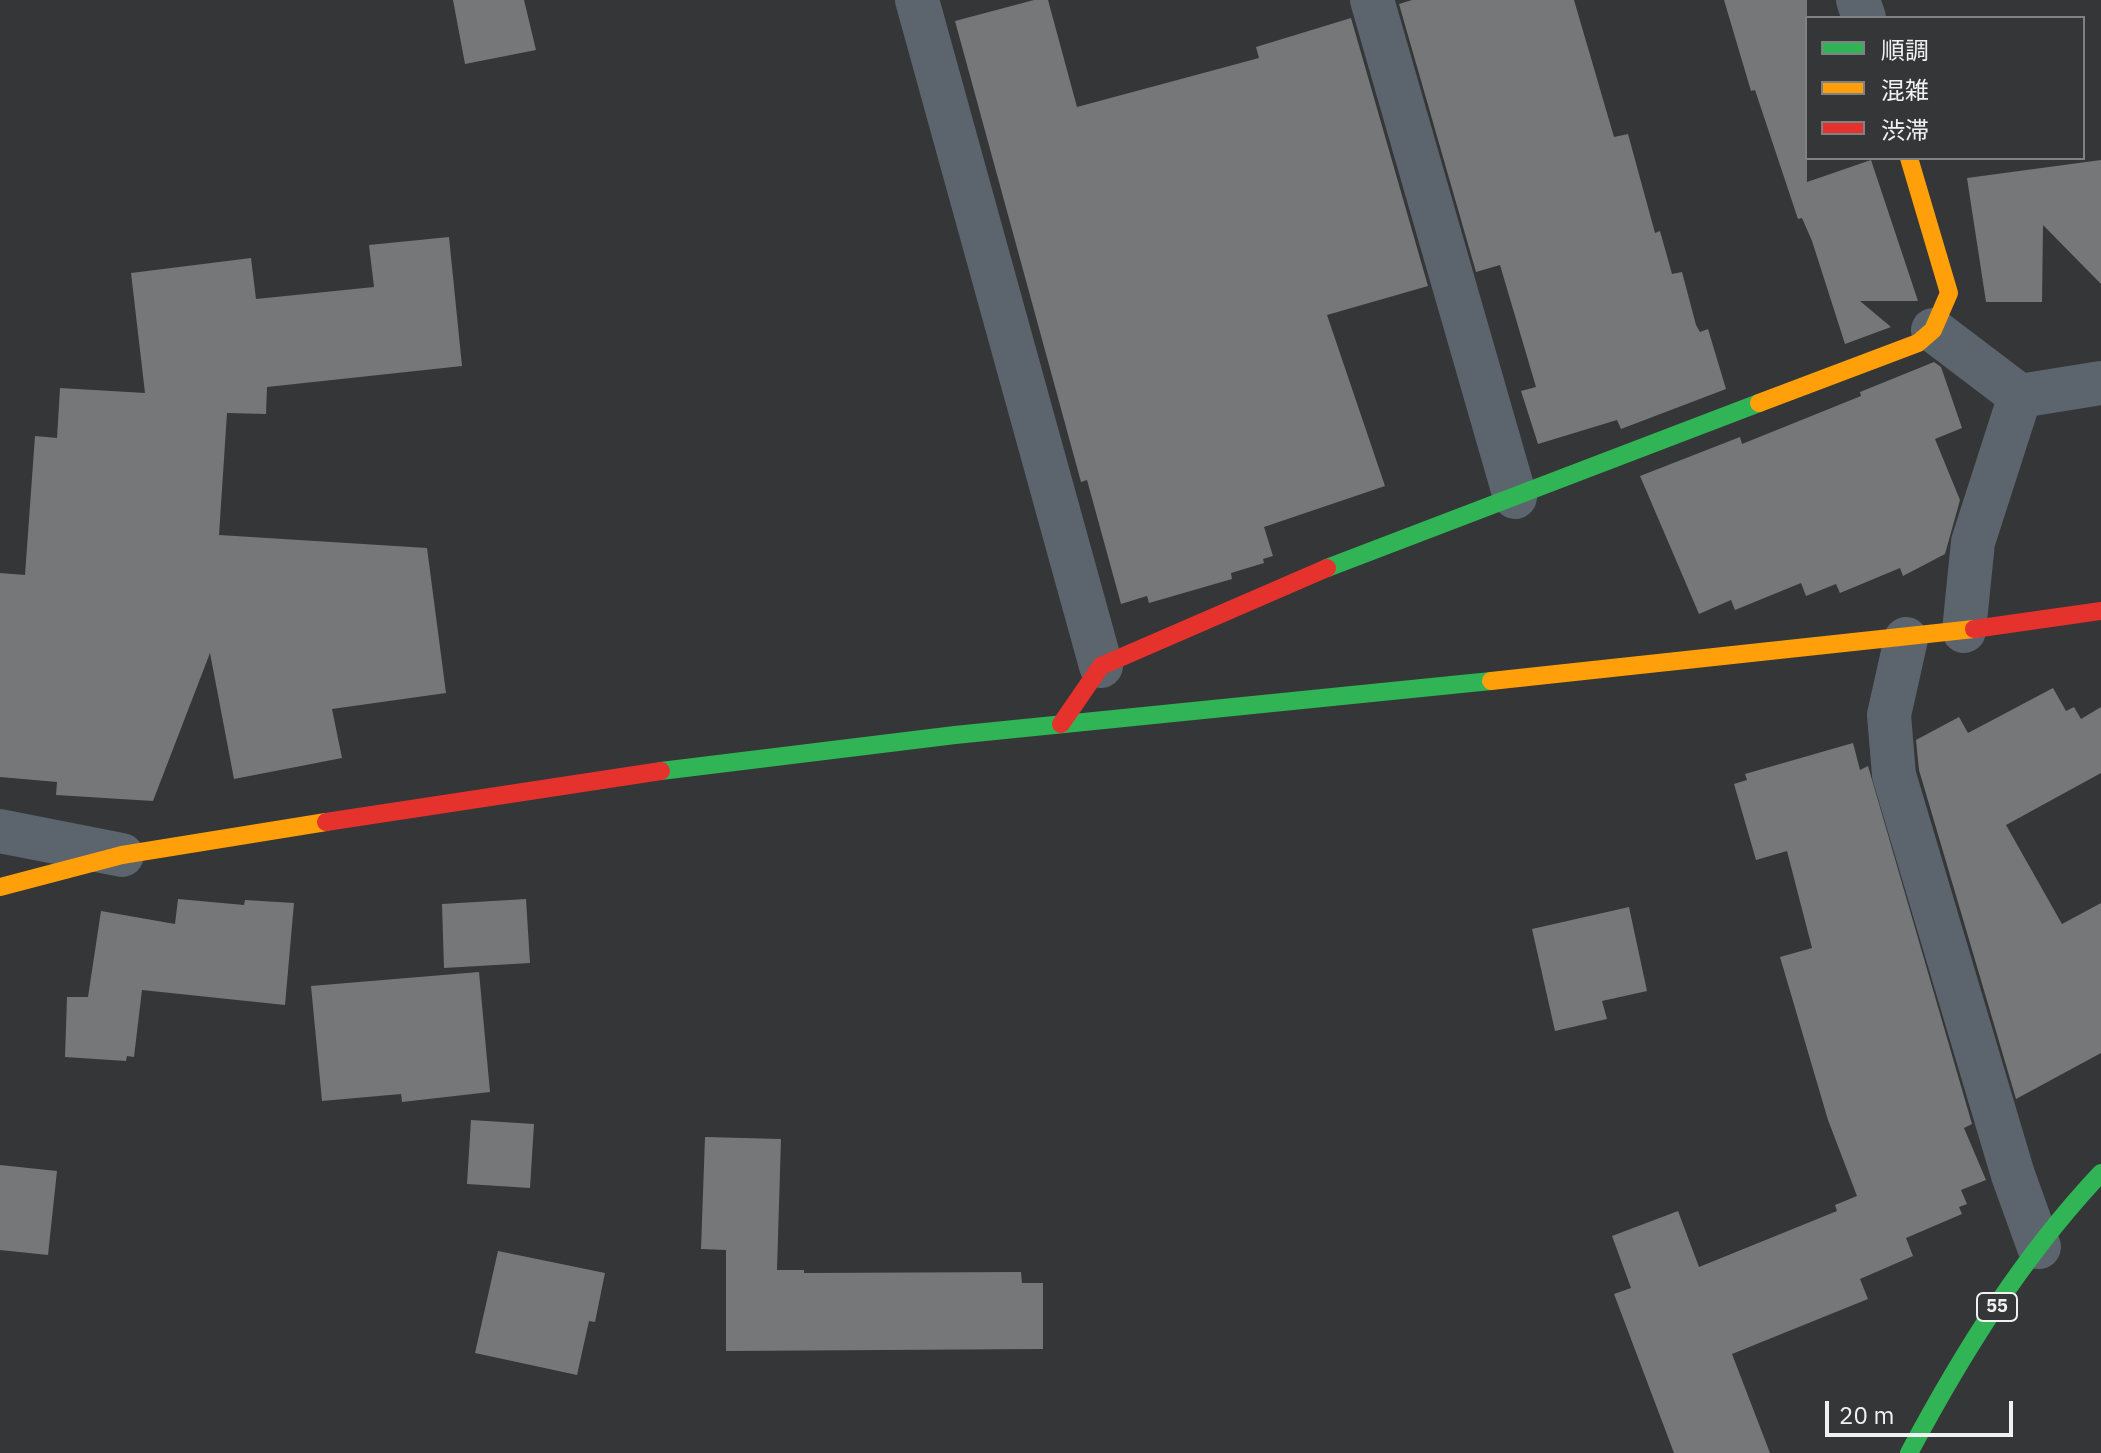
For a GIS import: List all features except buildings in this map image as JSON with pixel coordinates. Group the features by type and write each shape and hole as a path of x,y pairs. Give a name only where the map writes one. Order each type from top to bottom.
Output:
{"street":[{"path":"917,0 1101,666"},
{"path":"1372,0 1515,497"},
{"path":"1061,724 1101,666 1306,576 1918,343 1933,330 1949,293 1910,160"},
{"path":"1933,330 2020,396 2101,383"},
{"path":"1964,631 1973,542 2020,396"},
{"path":"0,887 122,855 597,779 1061,724 1906,639 2101,611"},
{"path":"1906,639 1889,715 1894,775 2013,1175 2039,1247"},
{"path":"0,831 122,855"},
{"name":"55","path":"1909,1453 1955,1366 2039,1247 2101,1173"}],"traffic: fast":[{"path":"1327,568 1759,403"},
{"path":"661,771 955,735 1491,681"},
{"path":"1909,1453 1996,1307 2045,1238 2101,1173"}],"traffic: slow":[{"path":"1759,403 1918,343 1933,330 1949,293 1910,160"},
{"path":"1491,681 1974,629"},
{"path":"0,887 122,855 326,822"}],"traffic: jam":[{"path":"1061,724 1101,666 1327,568"},
{"path":"1974,629 2101,611"},
{"path":"326,822 661,771"}]}
